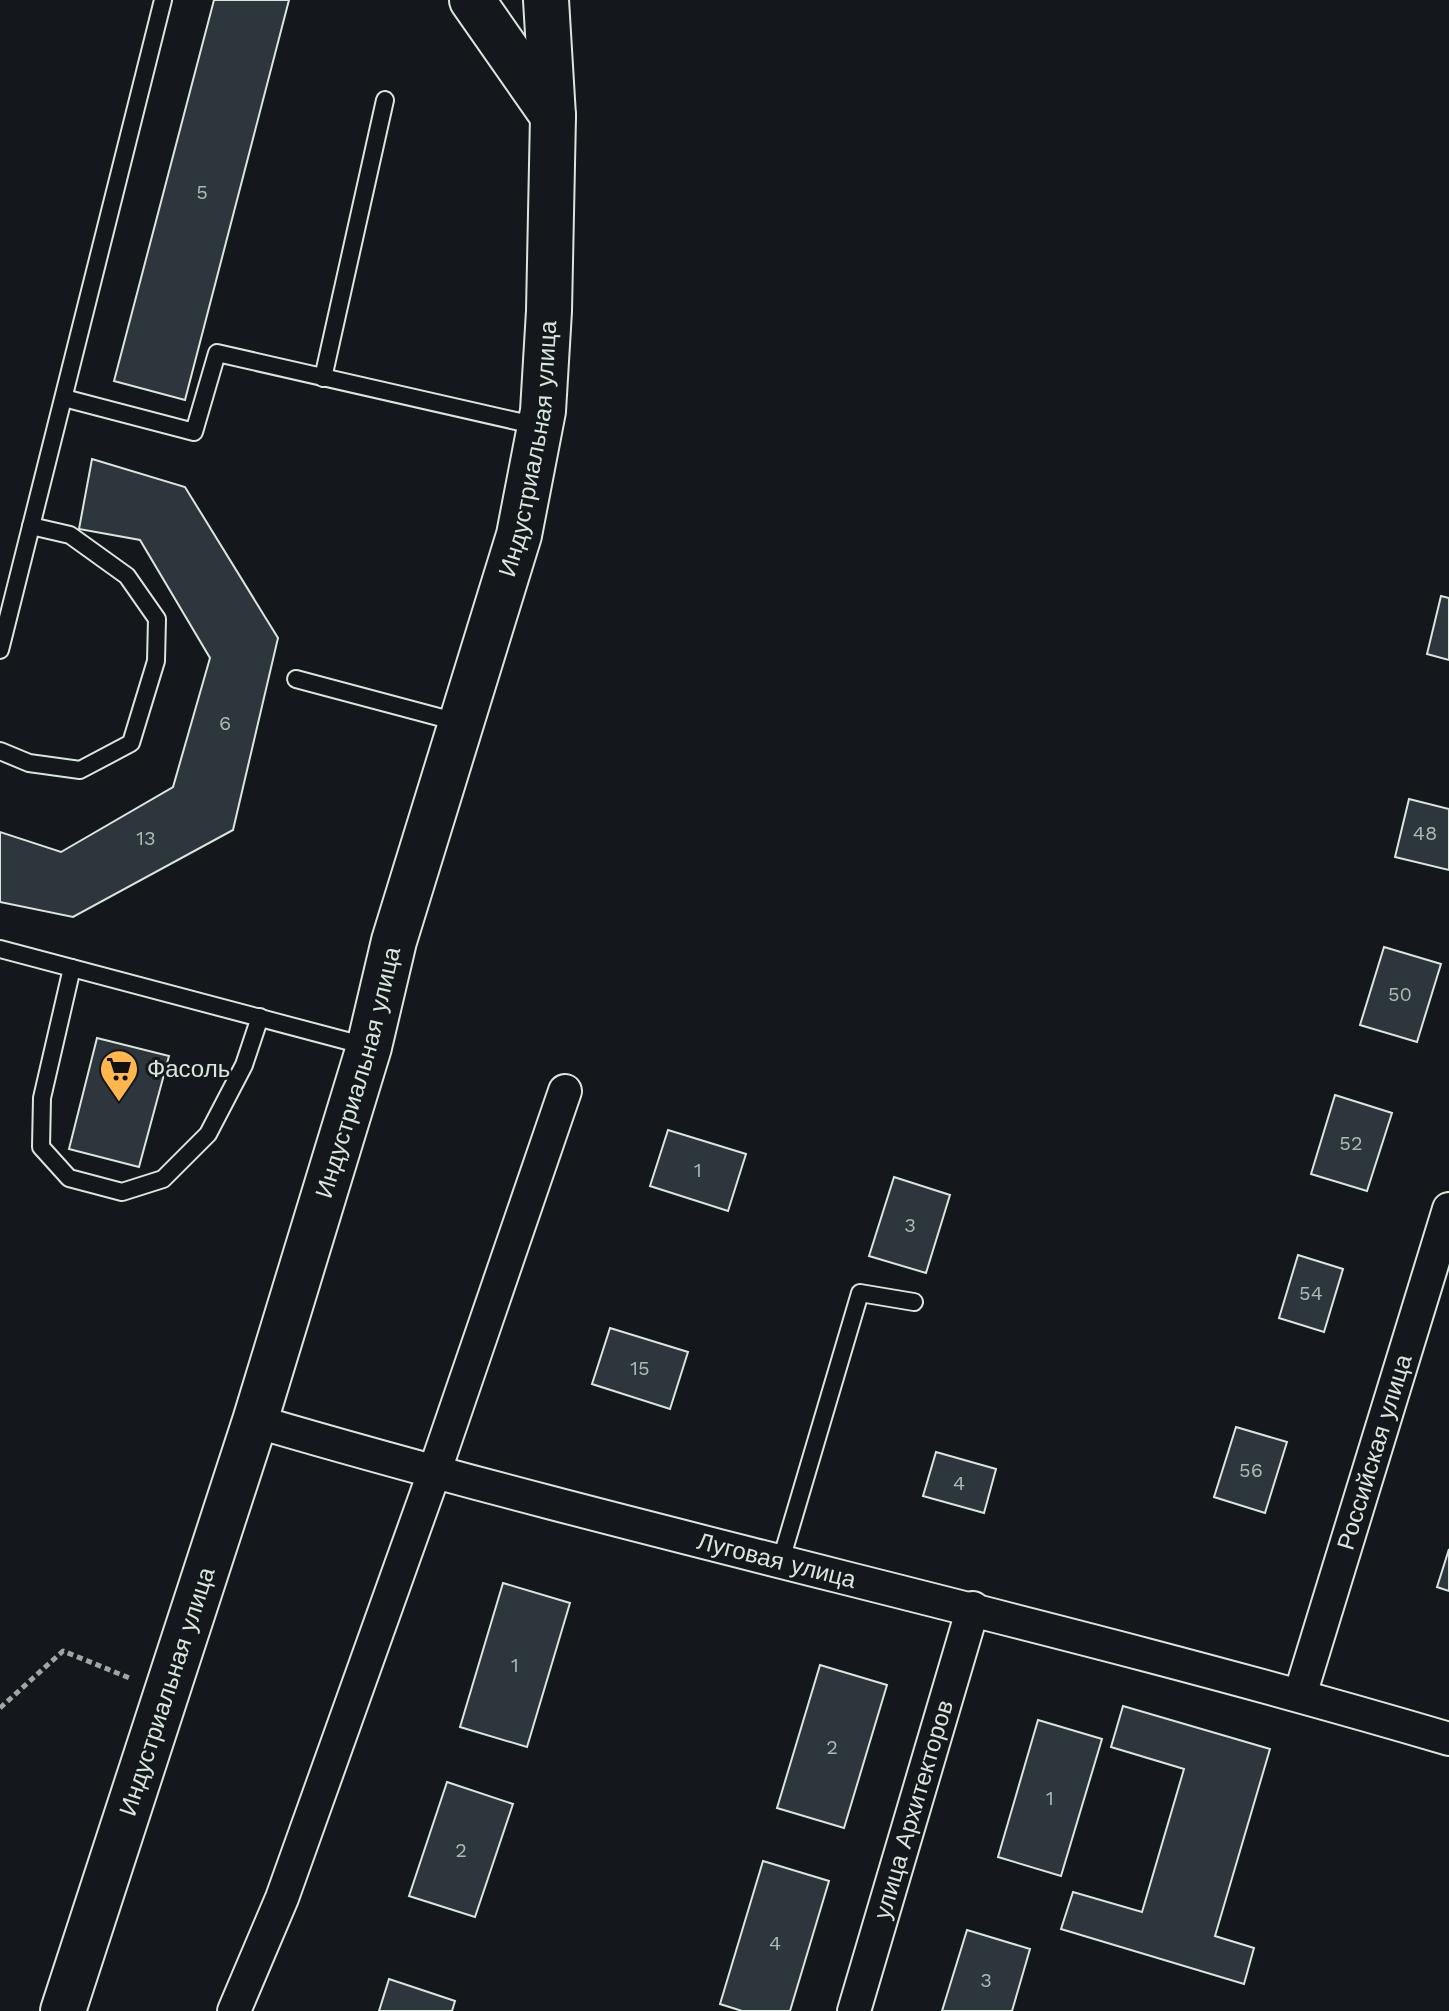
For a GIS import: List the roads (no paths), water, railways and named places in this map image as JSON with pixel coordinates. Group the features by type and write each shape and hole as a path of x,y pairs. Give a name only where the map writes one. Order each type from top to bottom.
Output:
{"street":[{"path":"472,0 553,116"},
{"name":"Индустриальная улица","path":"63,2011 255,1421 369,1047 394,941 519,535 540,427 549,311 553,116 546,0"},
{"path":"234,2011 282,1898 434,1473 565,1091"},
{"name":"Российская улица","path":"1300,1695 1449,1209"},
{"name":"Луговая улица","path":"255,1421 434,1473 973,1608 1300,1695 1449,1739"},
{"name":"улица Архитекторов","path":"854,2011 973,1608"}],"lane":[{"path":"0,650 163,0"},
{"path":"323,378 385,100"},
{"path":"64,398 194,432 217,353 540,427"},
{"path":"0,751 29,763 80,770 131,743 156,661 157,619 127,576 70,535 31,526"},
{"path":"296,679 463,723"},
{"path":"0,949 369,1047"},
{"path":"72,968 42,1098 41,1147 69,1178 122,1192 163,1179 208,1134 244,1065 260,1017"},
{"path":"781,1560 860,1293 914,1302"}],"place":[{"name":"Фасоль","path":"119,1103"}]}
